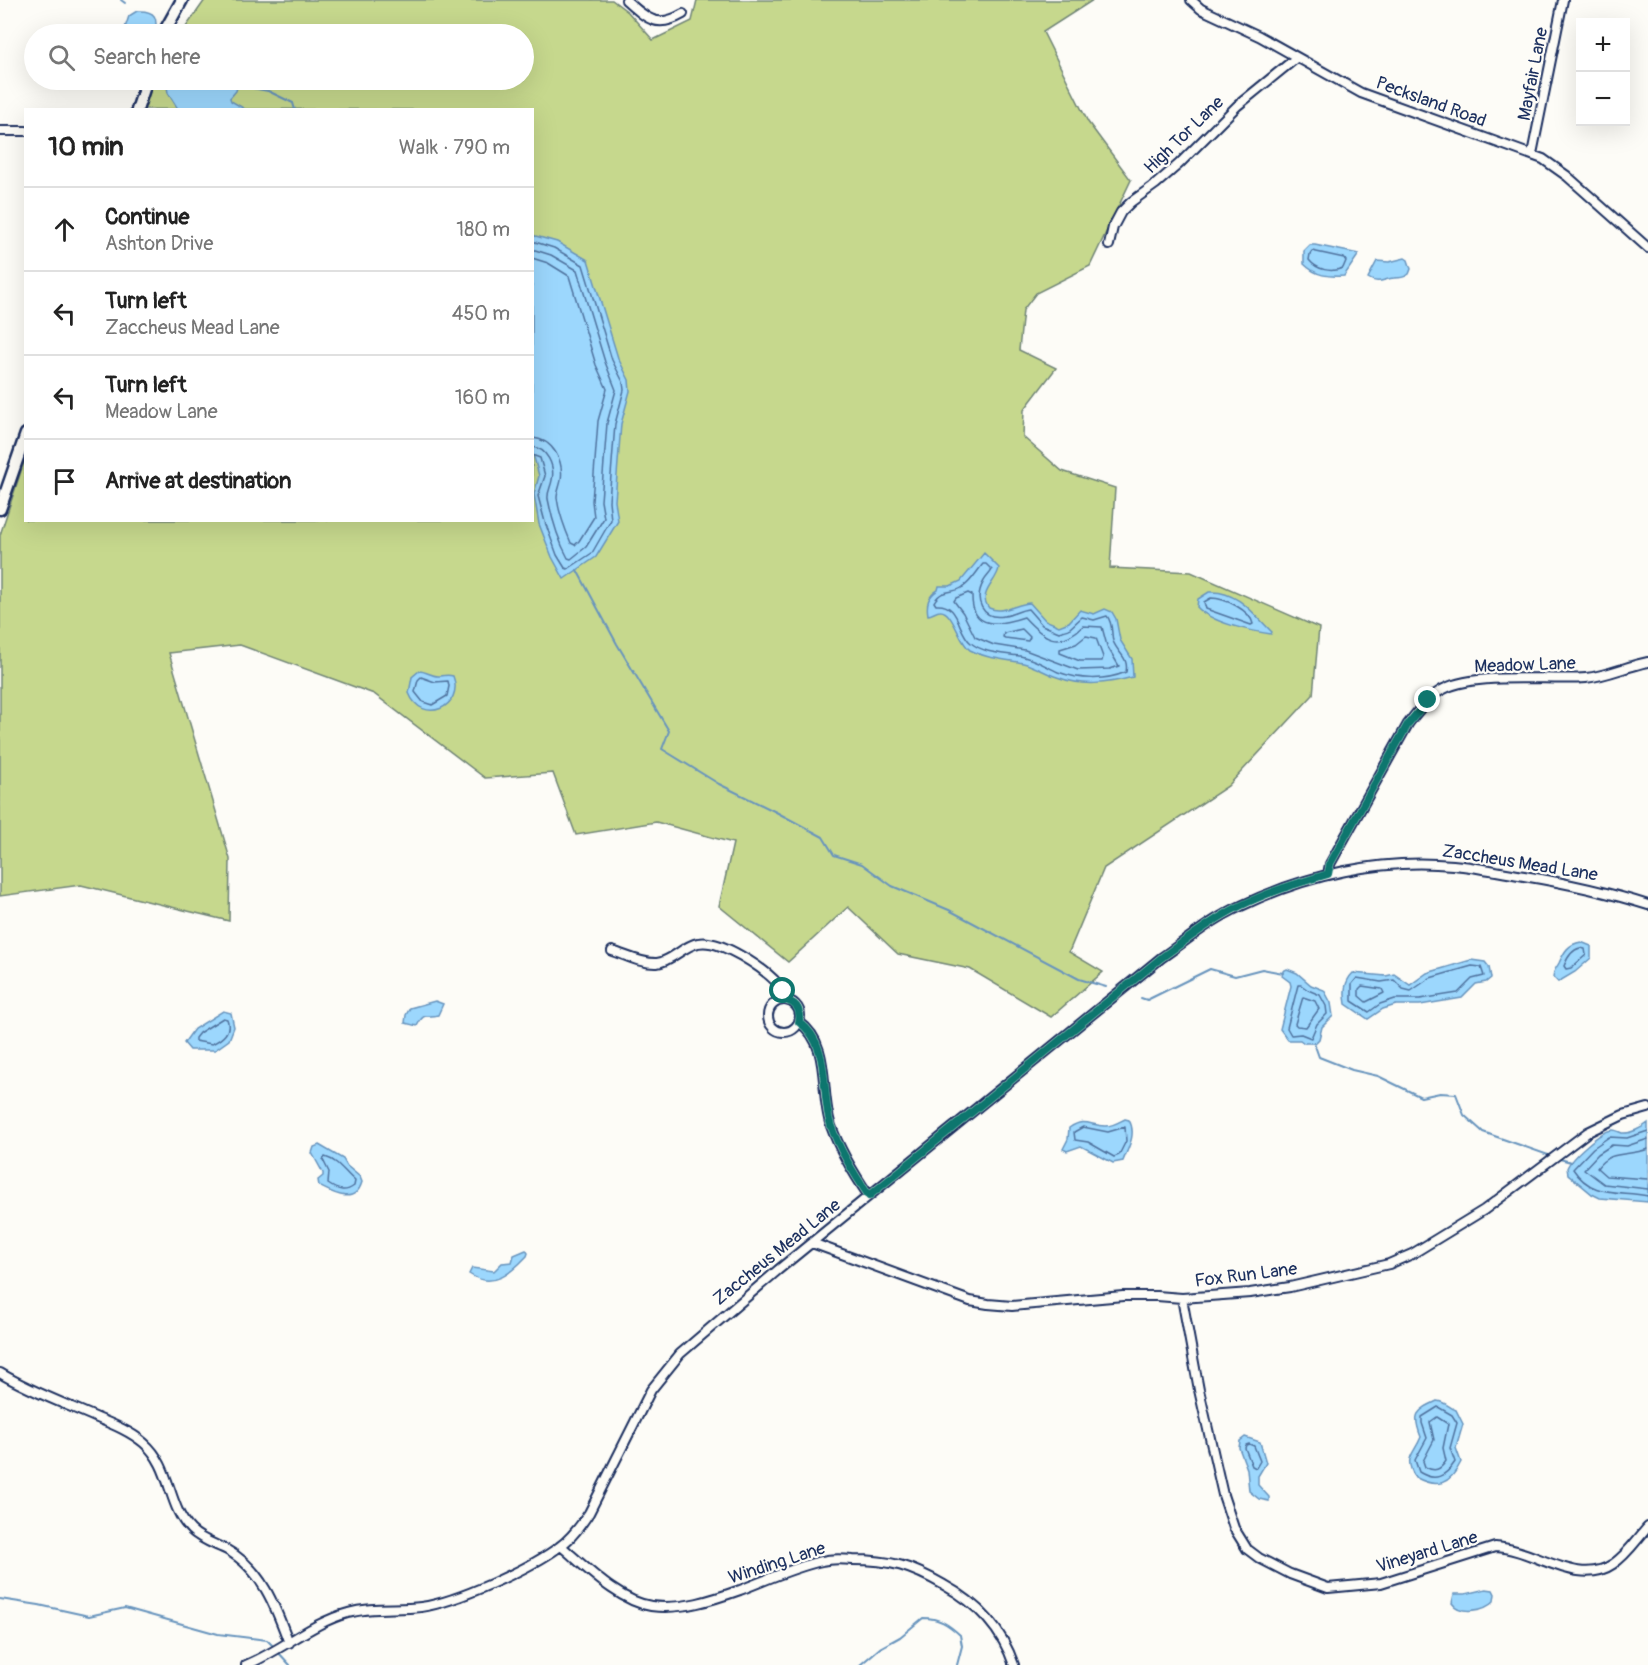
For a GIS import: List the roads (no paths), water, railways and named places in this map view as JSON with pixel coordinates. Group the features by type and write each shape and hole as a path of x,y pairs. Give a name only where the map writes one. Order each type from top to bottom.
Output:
{"main road":[{"path":"169,24 182,0"},
{"path":"138,108 144,90"},
{"path":"0,509 24,440"}],"street":[{"path":"626,0 655,21 670,21 683,14"},
{"name":"Pecksland Road","path":"1191,0 1201,9 1259,36 1361,93 1532,154 1548,162 1648,248"},
{"name":"Mayfair Lane","path":"1532,154 1563,0"},
{"name":"High Tor Lane","path":"1109,244 1113,227 1121,212 1131,202 1179,164 1237,106 1296,58"},
{"path":"0,131 24,131"},
{"name":"Meadow Lane","path":"1328,874 1330,864 1408,724 1440,691 1453,684 1471,681 1587,678 1648,662"},
{"name":"Zaccheus Mead Lane","path":"246,1665 272,1653 322,1623 346,1613 358,1610 424,1606 447,1600 520,1570 561,1546 589,1513 651,1390 665,1371 704,1331 1161,958 1239,907 1285,887 1328,874 1372,867 1451,864 1555,881 1648,905"},
{"path":"612,951 653,963 664,962 698,943 710,943 737,954 759,968 778,984 788,1001"},
{"path":"779,1001 792,1002 799,1011 799,1022 793,1029 783,1032 772,1026 769,1019 771,1007 779,1001"},
{"path":"799,1022 810,1031 819,1051 831,1124 853,1173 869,1196"},
{"name":"Fox Run Lane","path":"812,1243 970,1301 988,1304 1012,1305 1130,1296 1182,1298 1280,1289 1389,1264 1412,1254 1484,1210 1588,1132 1623,1115 1648,1108"},
{"name":"Vineyard Lane","path":"1182,1298 1199,1390 1223,1495 1234,1528 1246,1549 1290,1574 1328,1588 1381,1583 1495,1548 1522,1552 1576,1572 1590,1573 1614,1563 1648,1527"},
{"path":"0,1373 17,1383 121,1429 144,1443 161,1463 180,1513 191,1530 204,1540 227,1550 253,1570 264,1585 286,1645"},
{"name":"Winding Lane","path":"561,1546 600,1580 635,1601 665,1607 720,1598 823,1560 874,1560 909,1567 973,1603 996,1630 1010,1653 1014,1665"}],"water":[{"path":"137,11 148,12 156,19 156,24 126,24 129,16"},
{"path":"168,90 236,90 230,98 231,101 243,108 177,108"},
{"path":"534,236 557,242 588,260 618,358 629,380 630,391 621,424 615,501 618,521 596,557 564,579 552,557 539,524 534,494 539,476 534,457"},
{"path":"1310,245 1359,254 1344,276 1327,276 1313,271 1304,264 1304,251"},
{"path":"1405,258 1411,269 1405,277 1378,281 1368,278 1377,261 1389,262"},
{"path":"984,553 999,568 986,592 986,603 989,608 999,610 1030,603 1045,620 1059,626 1069,622 1080,610 1094,614 1105,609 1112,612 1116,619 1120,640 1132,659 1133,677 1104,683 1076,682 1023,663 983,655 966,646 945,612 938,611 928,615 928,601 939,586 950,586 961,581"},
{"path":"1209,592 1219,592 1236,599 1272,632 1271,634 1232,625 1203,613 1197,607 1198,599"},
{"path":"419,671 435,676 453,676 455,687 448,704 432,710 423,709 415,703 409,693 412,677"},
{"path":"1581,942 1591,946 1591,958 1575,972 1558,982 1553,975 1563,955 1567,949"},
{"path":"1471,960 1485,962 1489,967 1491,978 1486,982 1476,984 1462,998 1420,1005 1396,1005 1383,1009 1368,1019 1346,1004 1345,987 1353,973 1386,976 1394,974 1410,985 1427,973"},
{"path":"1287,969 1297,973 1311,985 1324,990 1331,1003 1333,1016 1322,1027 1319,1039 1315,1043 1288,1040 1280,1029 1291,986 1290,982 1282,976 1283,971"},
{"path":"435,1001 443,1004 438,1015 424,1017 417,1026 405,1023 410,1008"},
{"path":"223,1011 231,1013 234,1027 229,1040 215,1050 190,1050 184,1043 194,1029"},
{"path":"1125,1119 1129,1120 1132,1136 1123,1161 1113,1163 1081,1146 1067,1151 1063,1149 1068,1139 1069,1128 1079,1123 1109,1126"},
{"path":"1648,1123 1648,1202 1600,1198 1568,1174 1567,1168 1574,1158 1601,1135 1613,1130 1629,1133"},
{"path":"319,1145 343,1159 347,1166 360,1177 362,1182 354,1194 343,1196 319,1186 318,1180 323,1173 312,1153 314,1147"},
{"path":"526,1250 527,1256 515,1268 494,1280 478,1279 469,1274 472,1268 494,1271 502,1263 512,1262 514,1255"},
{"path":"1437,1401 1456,1410 1463,1424 1456,1448 1461,1462 1452,1476 1436,1484 1415,1477 1410,1460 1421,1437 1417,1423 1418,1414"},
{"path":"1245,1437 1260,1442 1266,1463 1258,1476 1258,1485 1269,1497 1269,1501 1259,1499 1249,1491 1247,1469 1239,1448 1240,1441"},
{"path":"1493,1590 1495,1594 1494,1601 1485,1607 1466,1610 1452,1603 1454,1594"}],"waterway":[{"path":"121,0 125,3"},
{"path":"263,90 293,103 294,108"},
{"path":"577,570 617,644 669,731 662,749 719,784 823,837 834,855 862,864 892,886 949,910 1079,979 1106,987"},
{"path":"1141,998 1147,1000 1210,969 1235,976 1262,969 1283,973"},
{"path":"1314,1043 1319,1057 1352,1070 1378,1076 1421,1097 1440,1093 1456,1094 1464,1115 1483,1132 1551,1156"},
{"path":"1556,1158 1571,1162"},
{"path":"0,1599 89,1616 125,1608 218,1634 267,1640 274,1647"},
{"path":"860,1665 923,1618 943,1622 960,1635 962,1646 957,1665"},
{"path":"278,1652 290,1665"}]}
